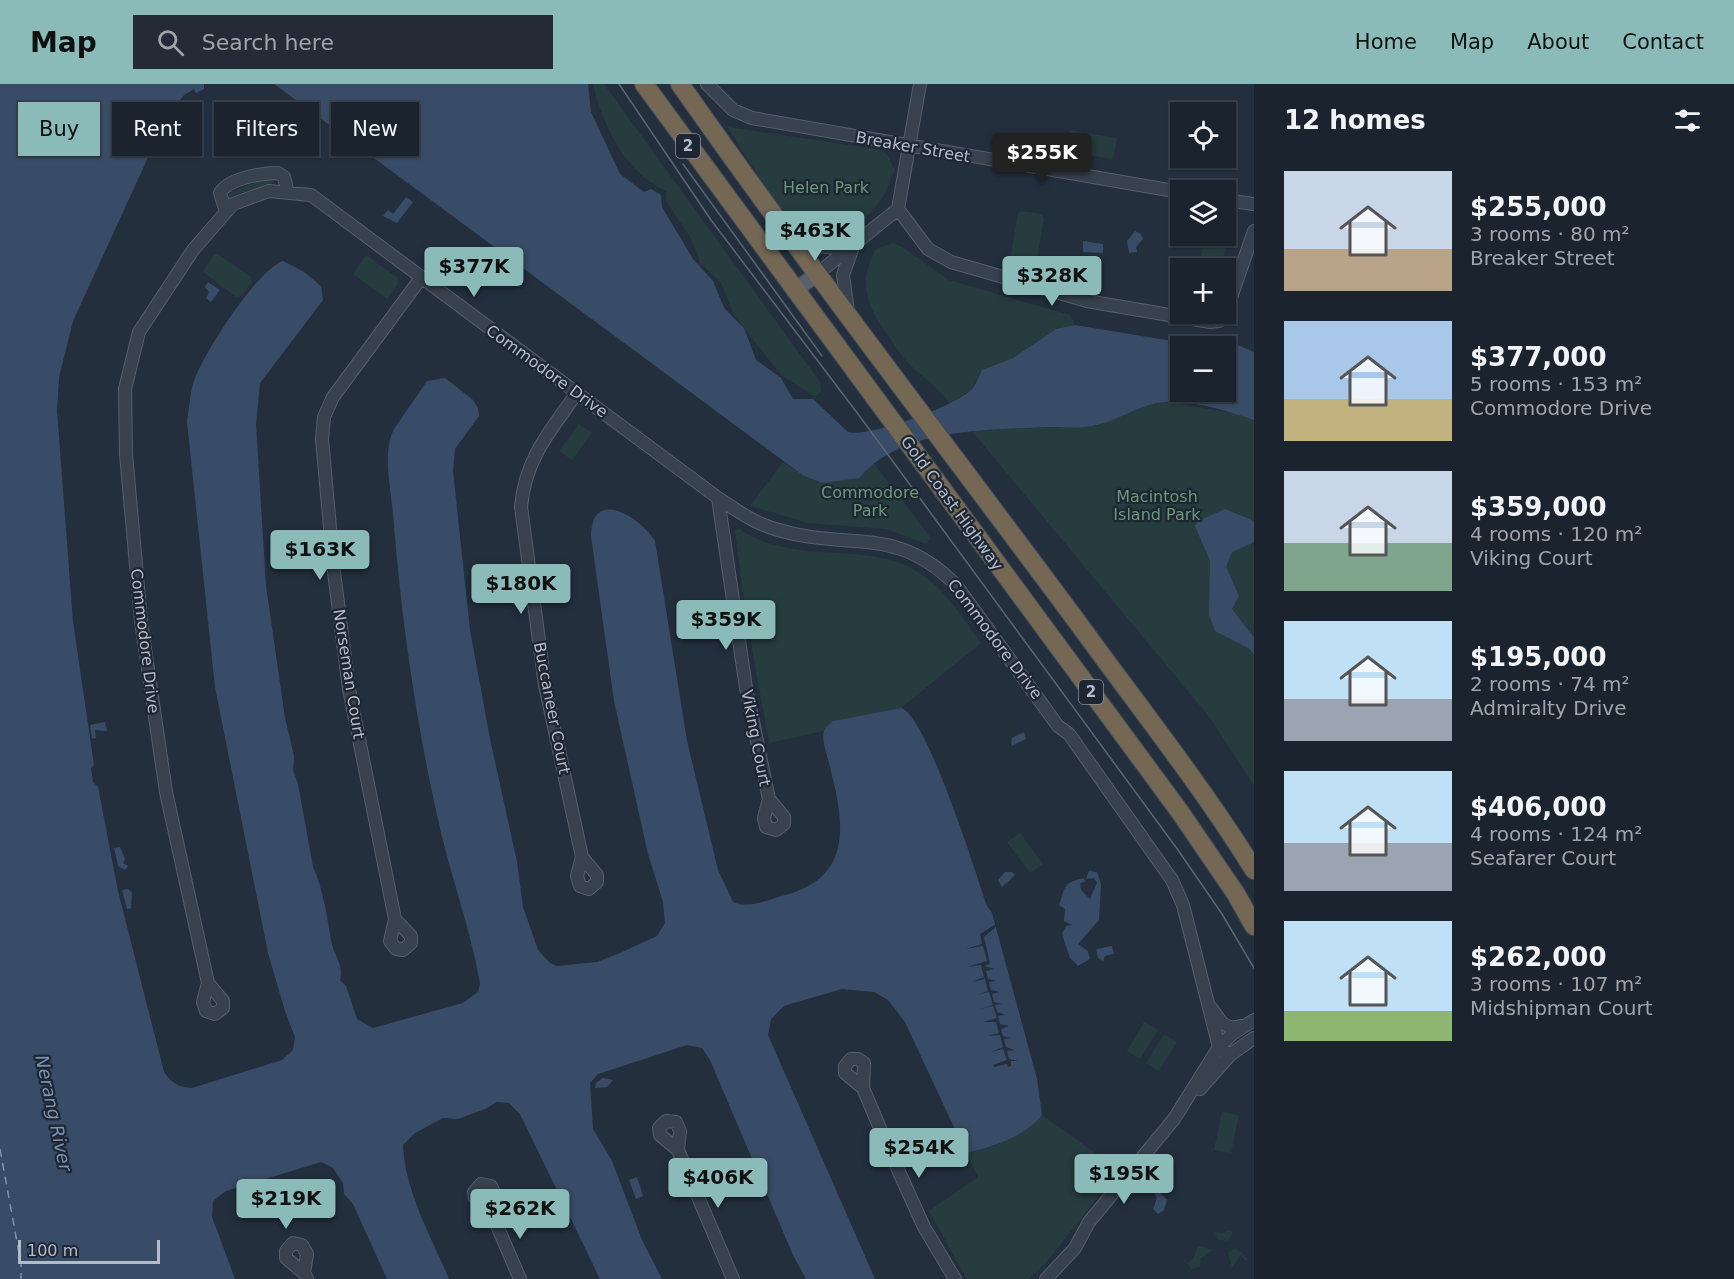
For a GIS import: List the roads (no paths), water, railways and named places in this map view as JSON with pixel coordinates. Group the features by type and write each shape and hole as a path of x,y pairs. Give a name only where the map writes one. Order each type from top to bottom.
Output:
{"highway":[{"name":"Gold Coast Highway","path":"644,84 794,291 1180,812 1236,894 1254,926"},
{"name":"Gold Coast Highway","path":"680,84 783,229 914,402 1185,770 1254,870"}],"main road":[{"path":"794,291 817,274"}],"street":[{"name":"Breaker Street","path":"707,84 734,110 752,118 909,147 1170,190"},
{"path":"817,274 898,209 920,84"},
{"path":"226,212 220,193 228,185 266,173 278,173 284,177 288,193"},
{"name":"Commodore Drive","path":"208,983 166,792 141,621 126,454 125,389 139,332 193,250 233,204 269,191 311,195 718,498 773,529 819,539 869,542 904,548 933,564 956,585 1058,726 1069,734 1172,880 1183,905 1219,1047"},
{"path":"1236,201 1254,204"},
{"path":"898,209 928,249 951,262 1087,302 1170,315"},
{"path":"783,229 821,248 834,249 855,244"},
{"path":"1236,282 1254,231"},
{"path":"849,316 843,275 855,244"},
{"name":"Norseman Court","path":"396,919 349,690 334,572 322,438 324,417 333,397 421,278"},
{"name":"Buccaneer Court","path":"577,393 532,458 523,482 521,507 545,685 582,857"},
{"name":"Viking Court","path":"718,498 746,688 769,799"},
{"path":"1207,1003 1222,1023 1232,1028 1249,1023"},
{"path":"1179,1112 1219,1047 1249,1023"},
{"path":"1046,1279 1075,1248 1089,1222 1179,1112 1230,1055 1254,1038"},
{"path":"1219,1047 1230,1055"},
{"path":"863,1088 924,1227 955,1279"},
{"path":"678,1150 733,1279"},
{"path":"492,1214 520,1279"}],"water":[{"name":"Nerang River","path":"0,84 204,84 204,89 196,93 194,89 178,102 112,102 112,156 149,156 73,321 59,377 57,411 73,622 94,765 91,768 93,782 98,787 118,891 164,1072 167,1076 176,1084 192,1088 282,1060 293,1050 295,1037 268,953 215,687 187,422 194,381 208,352 232,314 259,280 283,261 304,272 321,286 323,300 260,383 256,424 266,586 285,718 294,756 293,770 298,784 313,867 322,893 332,945 339,964 340,980 346,986 357,1019 373,1028 463,1003 478,992 480,983 442,836 422,741 400,590 388,471 388,448 394,429 427,381 445,378 473,400 478,408 479,416 455,449 453,471 470,630 490,739 517,862 523,907 538,950 550,963 557,966 597,962 657,936 665,923 663,902 648,854 614,701 591,536 593,521 599,512 618,511 639,523 655,541 687,741 718,870 733,902 744,905 782,896 805,888 822,877 832,863 838,847 840,829 839,810 824,744 825,728 833,721 901,708 911,717 924,737 937,765 987,906 992,913 1037,1079 1042,1115 1035,1123 1017,1135 986,1148 966,1153 905,1022 888,1000 874,992 842,989 784,1006 771,1019 768,1035 875,1279 806,1279 793,1255 710,1060 702,1048 687,1045 598,1074 590,1083 593,1129 612,1161 642,1240 662,1279 600,1279 520,1114 509,1103 497,1102 458,1119 443,1118 415,1133 403,1145 408,1180 449,1279 387,1279 353,1204 344,1194 343,1183 333,1168 321,1162 226,1191 213,1201 212,1217 235,1279 0,1279"},
{"path":"274,84 588,84 591,112 620,174 644,192 651,189 661,195 662,207 693,259 713,281 724,308 744,328 756,360 781,378 793,399 813,399 848,432 859,433 892,426 948,404 971,390 982,370 1013,358 1056,329 1075,325 1170,341 1170,402 1156,403 1105,423 1091,426 974,431 922,440 898,449 877,461 859,478 823,483 804,476 371,156 419,156 419,102 331,102 331,126 319,117 319,102 298,102"},
{"path":"406,197 413,202 397,223 383,216 388,210 393,214"},
{"path":"1135,231 1141,234 1143,239 1136,247 1137,252 1129,253 1127,241"},
{"path":"1083,241 1103,244 1103,253 1083,252"},
{"path":"208,282 220,290 211,302 206,298 209,292 205,287"},
{"path":"1236,344 1254,352 1254,420 1198,404 1176,402 1236,402"},
{"path":"1225,509 1254,521 1254,542 1232,552 1226,567 1239,596 1232,609 1254,638 1254,655 1250,649 1215,631 1209,615 1210,561 1195,526 1198,521"},
{"path":"105,722 107,731 95,730 96,738 92,739 90,725"},
{"path":"1024,732 1026,739 1011,746 1012,738"},
{"path":"120,847 125,859 123,863 128,866 125,870 118,866 114,848"},
{"path":"1089,871 1097,872 1101,884 1099,920 1078,944 1088,951 1090,959 1078,966 1070,958 1062,934 1066,926 1072,925 1064,921 1065,909 1059,905 1066,886 1084,878 1085,882 1080,883 1081,890 1090,899 1097,883 1094,878 1086,879"},
{"path":"1005,872 1012,872 1015,875 1002,887 998,880"},
{"path":"128,889 132,892 131,908 127,909 122,890"},
{"path":"1112,946 1114,954 1105,956 1103,961 1098,958 1096,949"},
{"path":"603,1078 613,1080 607,1087 595,1088 596,1083"},
{"path":"637,1177 643,1196 636,1199 629,1180"},
{"path":"1158,1179 1164,1182 1160,1192 1167,1200 1164,1210 1158,1214 1153,1209 1157,1198 1152,1190"}],"tram line":[{"path":"619,84 711,220 861,418 1178,850 1222,914 1254,968"},
{"path":"683,164 822,356"}],"park label":[{"name":"Helen Park","path":"826,187"},
{"name":"Commodore Park","path":"870,501"},
{"name":"Macintosh Island Park","path":"1157,505"}]}
